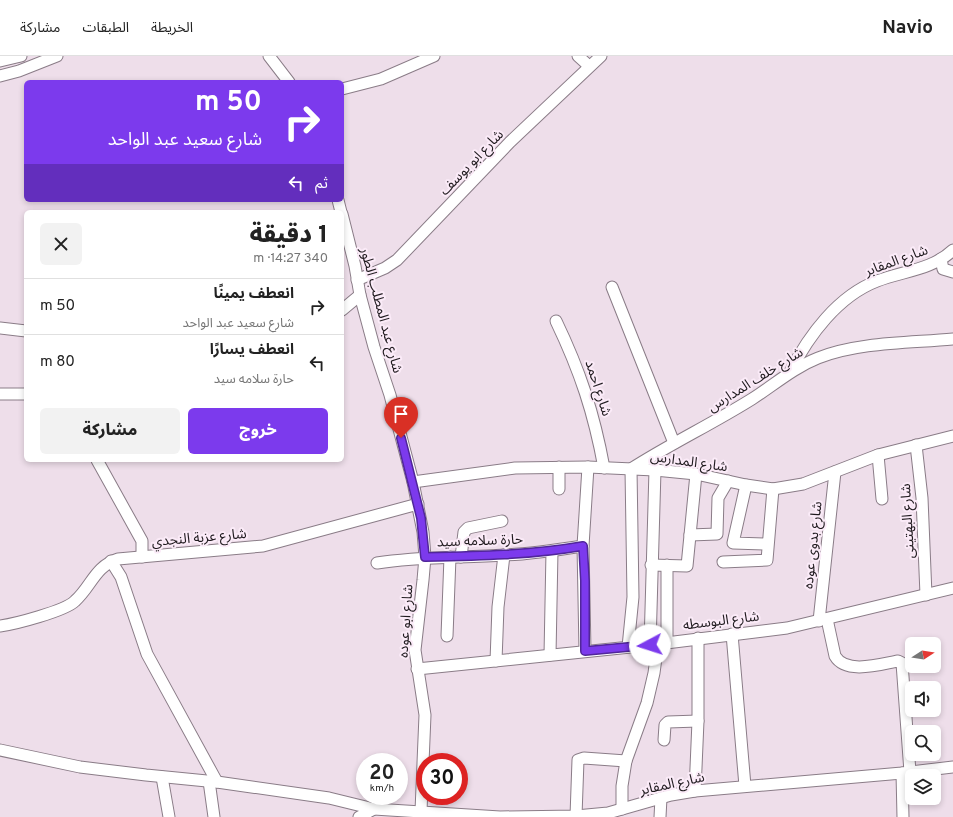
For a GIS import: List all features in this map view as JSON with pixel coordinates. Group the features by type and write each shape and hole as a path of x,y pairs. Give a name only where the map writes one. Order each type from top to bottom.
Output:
{"street":[{"path":"0,61 17,56"},
{"path":"0,76 19,71 57,56"},
{"path":"269,56 287,80"},
{"path":"344,88 381,79 434,56"},
{"path":"578,56 589,66"},
{"name":"شارع ابو يوسف","path":"357,280 379,271 397,260 510,142 601,56"},
{"name":"شارع عبد المطلب الطور","path":"344,222 360,296 374,347 390,395 413,482"},
{"name":"شارع المقابر","path":"789,373 811,336 825,319 849,298 877,281 927,266 941,259 953,250"},
{"path":"941,259 943,270 953,272"},
{"path":"612,287 674,443"},
{"path":"344,308 360,296"},
{"name":"شارع احمد","path":"556,320 573,356 586,392 597,430 604,468"},
{"path":"0,328 24,331"},
{"name":"شارع خلف المدارس","path":"631,469 752,399 789,373 819,357 862,347 953,339"},
{"path":"0,394 24,394"},
{"name":"شارع المدارس","path":"413,482 492,470 588,467 655,470 696,474 746,485 773,489 803,484 878,455 953,436"},
{"name":"شارع البهتينى","path":"916,445 922,498 926,595"},
{"path":"878,455 882,499"},
{"path":"98,462 142,541 142,557"},
{"path":"559,467 559,489"},
{"path":"585,651 585,581 583,546 588,467"},
{"path":"628,647 633,597 631,469"},
{"path":"655,470 651,565 652,597 658,643"},
{"name":"شارع بدوى عوده","path":"835,472 823,620 835,656 838,660 857,668 898,661 902,663 906,769"},
{"path":"651,565 687,566 696,474"},
{"path":"690,535 717,534 718,498 728,481"},
{"name":"شارع ابو عوده","path":"413,482 423,532 425,557 415,650 425,715 421,811"},
{"path":"746,485 733,543 768,544"},
{"path":"723,562 767,560 773,489"},
{"name":"شارع عزبة النجدي","path":"110,561 262,546 418,504"},
{"path":"461,556 464,532 468,528 502,521"},
{"name":"حارة سلامه سيد","path":"377,563 425,557 504,555 552,551 583,546"},
{"path":"550,655 552,551"},
{"path":"496,661 498,607 504,555"},
{"path":"447,636 450,557"},
{"path":"0,626 18,623 72,604 96,573 110,561 121,577 147,654 213,782 214,817"},
{"path":"622,810 622,786 626,761 647,703 654,674 658,643 667,598 667,565"},
{"name":"شارع البوسطه","path":"417,669 628,647 787,628 953,588"},
{"path":"633,597 667,598"},
{"path":"732,634 745,786"},
{"path":"696,791 698,638"},
{"path":"664,740 665,725 668,722 698,721"},
{"name":"شارع المقابر","path":"0,750 80,767 213,782 329,798 374,809 500,817 568,816 622,810 661,798 696,791 905,773"},
{"path":"568,816 578,760 584,758 626,761"},
{"name":"شارع المقابر","path":"937,769 953,767"},
{"path":"162,777 169,817"},
{"path":"903,817 905,788"},
{"path":"660,817 661,798"},
{"path":"359,817 374,809"}],"route":[{"path":"401,438 421,518 425,557 504,555 552,551 583,546 586,616 585,651 650,645"}]}
